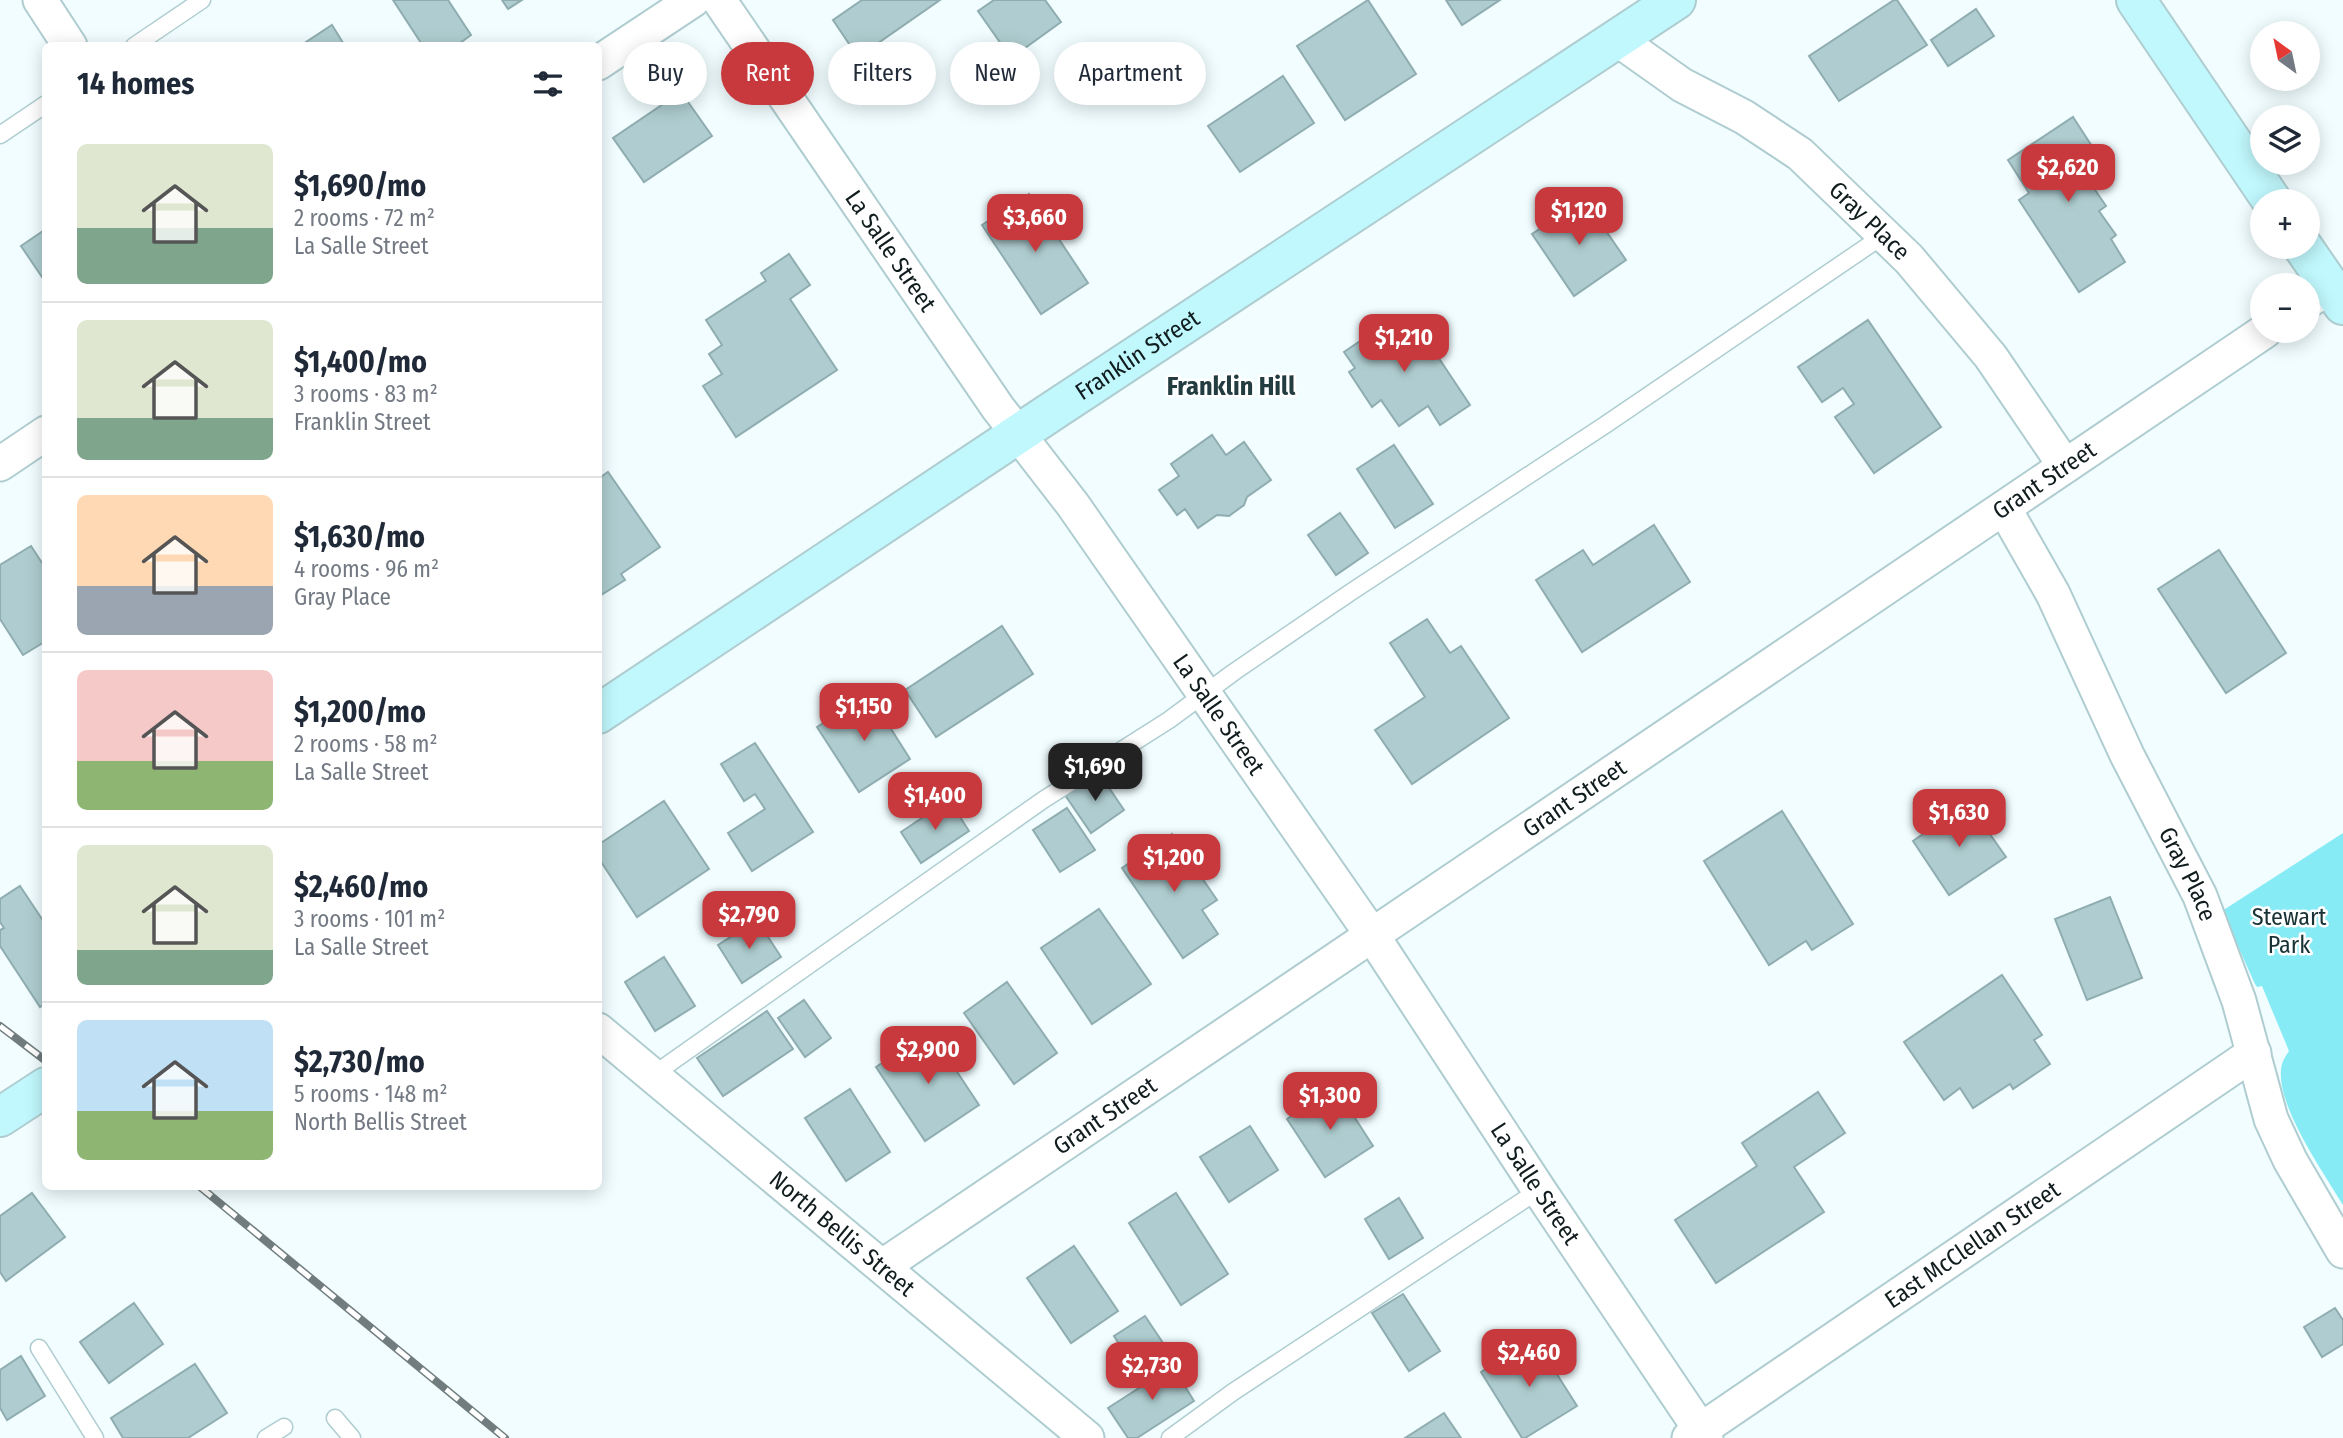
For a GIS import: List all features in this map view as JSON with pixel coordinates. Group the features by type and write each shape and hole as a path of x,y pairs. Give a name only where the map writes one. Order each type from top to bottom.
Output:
{"street":[{"path":"40,0 67,42"},
{"path":"602,60 693,0"},
{"name":"La Salle Street","path":"719,0 998,408 1073,505 1372,935 1699,1435"},
{"name":"Franklin Street","path":"602,711 1676,0"},
{"path":"2136,0 2264,189"},
{"name":"Gray Place","path":"1617,39 1682,85 1744,117 1800,154 1909,259 1991,358 2065,466"},
{"path":"2309,259 2327,298"},
{"name":"Grant Street","path":"883,1266 2250,341"},
{"path":"0,464 42,436"},
{"name":"Gray Place","path":"2004,508 2053,594 2127,755 2200,895 2228,967 2278,1136 2343,1251"},
{"name":"North Bellis Street","path":"602,1033 1087,1438"},
{"name":"East McClellan Street","path":"1699,1435 2255,1053"},
{"path":"0,1117 42,1090"}],"lane":[{"path":"140,42 202,0"},
{"path":"0,135 42,107"},
{"path":"653,1075 999,831 1884,236"},
{"path":"1170,1438 1244,1384 1539,1190"},
{"path":"39,1348 95,1438"},
{"path":"335,1418 352,1438"},
{"path":"266,1438 285,1427"}],"green space":[{"name":"Stewart Park","path":"2343,833 2343,1205 2294,1121 2282,1086 2282,1063 2289,1051 2262,986 2257,987 2255,984 2222,911"}],"building":[{"path":"393,0 448,0 471,35 461,42 420,42"},
{"path":"502,0 522,0 508,9"},
{"path":"862,0 940,0 880,42 848,42 833,20"},
{"path":"994,0 1045,0 1061,22 1033,42 1000,42 978,11"},
{"path":"1368,0 1416,74 1345,120 1297,46"},
{"path":"1446,0 1500,0 1462,25"},
{"path":"1897,0 1927,45 1839,101 1809,56"},
{"path":"1976,9 1994,36 1948,66 1931,40"},
{"path":"332,25 343,42 306,42"},
{"path":"1283,76 1314,123 1240,172 1208,126"},
{"path":"662,105 690,105 712,136 644,182 613,138"},
{"path":"2073,117 2097,154 2086,161 2096,176 2089,181 2106,206 2099,211 2116,235 2111,239 2125,262 2079,292 2019,200 2029,193 2008,160"},
{"path":"1029,194 1088,283 1041,314 982,225"},
{"path":"1584,199 1626,260 1574,296 1532,234"},
{"path":"42,232 42,277 21,246"},
{"path":"789,254 810,285 790,299 837,370 736,437 703,386 722,374 709,354 722,345 706,320 766,281 761,273"},
{"path":"1397,316 1409,334 1418,327 1470,405 1440,425 1428,406 1399,426 1381,400 1372,407 1349,372 1355,368 1344,352"},
{"path":"1868,320 1941,427 1874,473 1835,417 1854,404 1843,388 1822,402 1798,367"},
{"path":"1212,435 1226,455 1244,442 1271,480 1247,497 1244,505 1229,516 1217,515 1198,528 1185,509 1177,515 1159,490 1179,476 1171,464"},
{"path":"1394,445 1433,504 1395,528 1357,469"},
{"path":"608,472 660,547 621,574 625,580 602,594 602,476"},
{"path":"1340,513 1368,553 1336,575 1308,535"},
{"path":"1654,525 1690,582 1582,652 1536,580 1583,550 1593,565"},
{"path":"31,546 42,563 42,643 23,655 0,619 0,565"},
{"path":"2219,550 2286,653 2226,693 2158,589"},
{"path":"1427,619 1450,653 1461,646 1509,718 1412,784 1375,730 1425,697 1390,643"},
{"path":"1002,626 1033,674 936,737 905,690"},
{"path":"869,694 910,759 859,792 817,727"},
{"path":"755,743 813,832 752,871 728,833 765,809 755,794 744,801 721,764"},
{"path":"1099,773 1124,810 1091,833 1065,795"},
{"path":"949,800 969,831 921,863 901,832"},
{"path":"664,801 709,869 637,917 602,863 602,842"},
{"path":"1968,803 2006,857 1949,895 1913,841"},
{"path":"1067,808 1095,850 1060,872 1033,830"},
{"path":"1782,811 1853,924 1812,950 1806,941 1769,965 1704,861"},
{"path":"1172,834 1217,900 1202,910 1218,934 1183,958 1122,868"},
{"path":"20,886 42,919 40,1007 0,946 0,930 4,928 0,922 0,899"},
{"path":"2110,897 2142,978 2087,1000 2055,919"},
{"path":"1099,909 1151,984 1092,1024 1041,948"},
{"path":"757,920 781,957 742,983 718,945"},
{"path":"664,957 695,1006 655,1031 625,982"},
{"path":"2002,975 2042,1035 2034,1040 2050,1064 2013,1089 2010,1084 1973,1108 1960,1088 1944,1100 1904,1042"},
{"path":"1007,982 1057,1053 1014,1084 964,1013"},
{"path":"804,1000 831,1038 805,1057 778,1018"},
{"path":"767,1011 793,1049 723,1096 697,1058"},
{"path":"930,1031 979,1105 925,1141 876,1067"},
{"path":"1335,1087 1373,1146 1325,1177 1287,1119"},
{"path":"850,1089 890,1152 846,1181 805,1118"},
{"path":"1818,1092 1845,1133 1794,1167 1824,1212 1716,1283 1675,1220 1757,1166 1742,1143"},
{"path":"1250,1126 1278,1170 1229,1202 1200,1157"},
{"path":"32,1193 65,1237 6,1281 0,1272 0,1216"},
{"path":"1176,1193 1228,1274 1181,1305 1129,1223"},
{"path":"1399,1198 1423,1238 1389,1259 1365,1219"},
{"path":"1074,1246 1118,1311 1071,1343 1027,1278"},
{"path":"1403,1294 1440,1351 1409,1371 1372,1313"},
{"path":"134,1303 163,1344 109,1383 80,1342"},
{"path":"2335,1308 2343,1320 2343,1344 2322,1357 2304,1327"},
{"path":"1145,1316 1169,1352 1137,1372 1114,1336"},
{"path":"1534,1338 1577,1406 1522,1438 1481,1372"},
{"path":"21,1356 45,1396 7,1420 0,1408 0,1370"},
{"path":"1169,1361 1194,1401 1137,1438 1128,1438 1108,1408 1139,1388 1136,1383"},
{"path":"195,1364 227,1413 188,1438 123,1438 111,1418"},
{"path":"1444,1413 1461,1438 1405,1438"}],"railway":[{"path":"0,1026 42,1058"},
{"path":"204,1190 505,1438"}],"district":[{"name":"Franklin Hill","path":"1231,386"}]}
